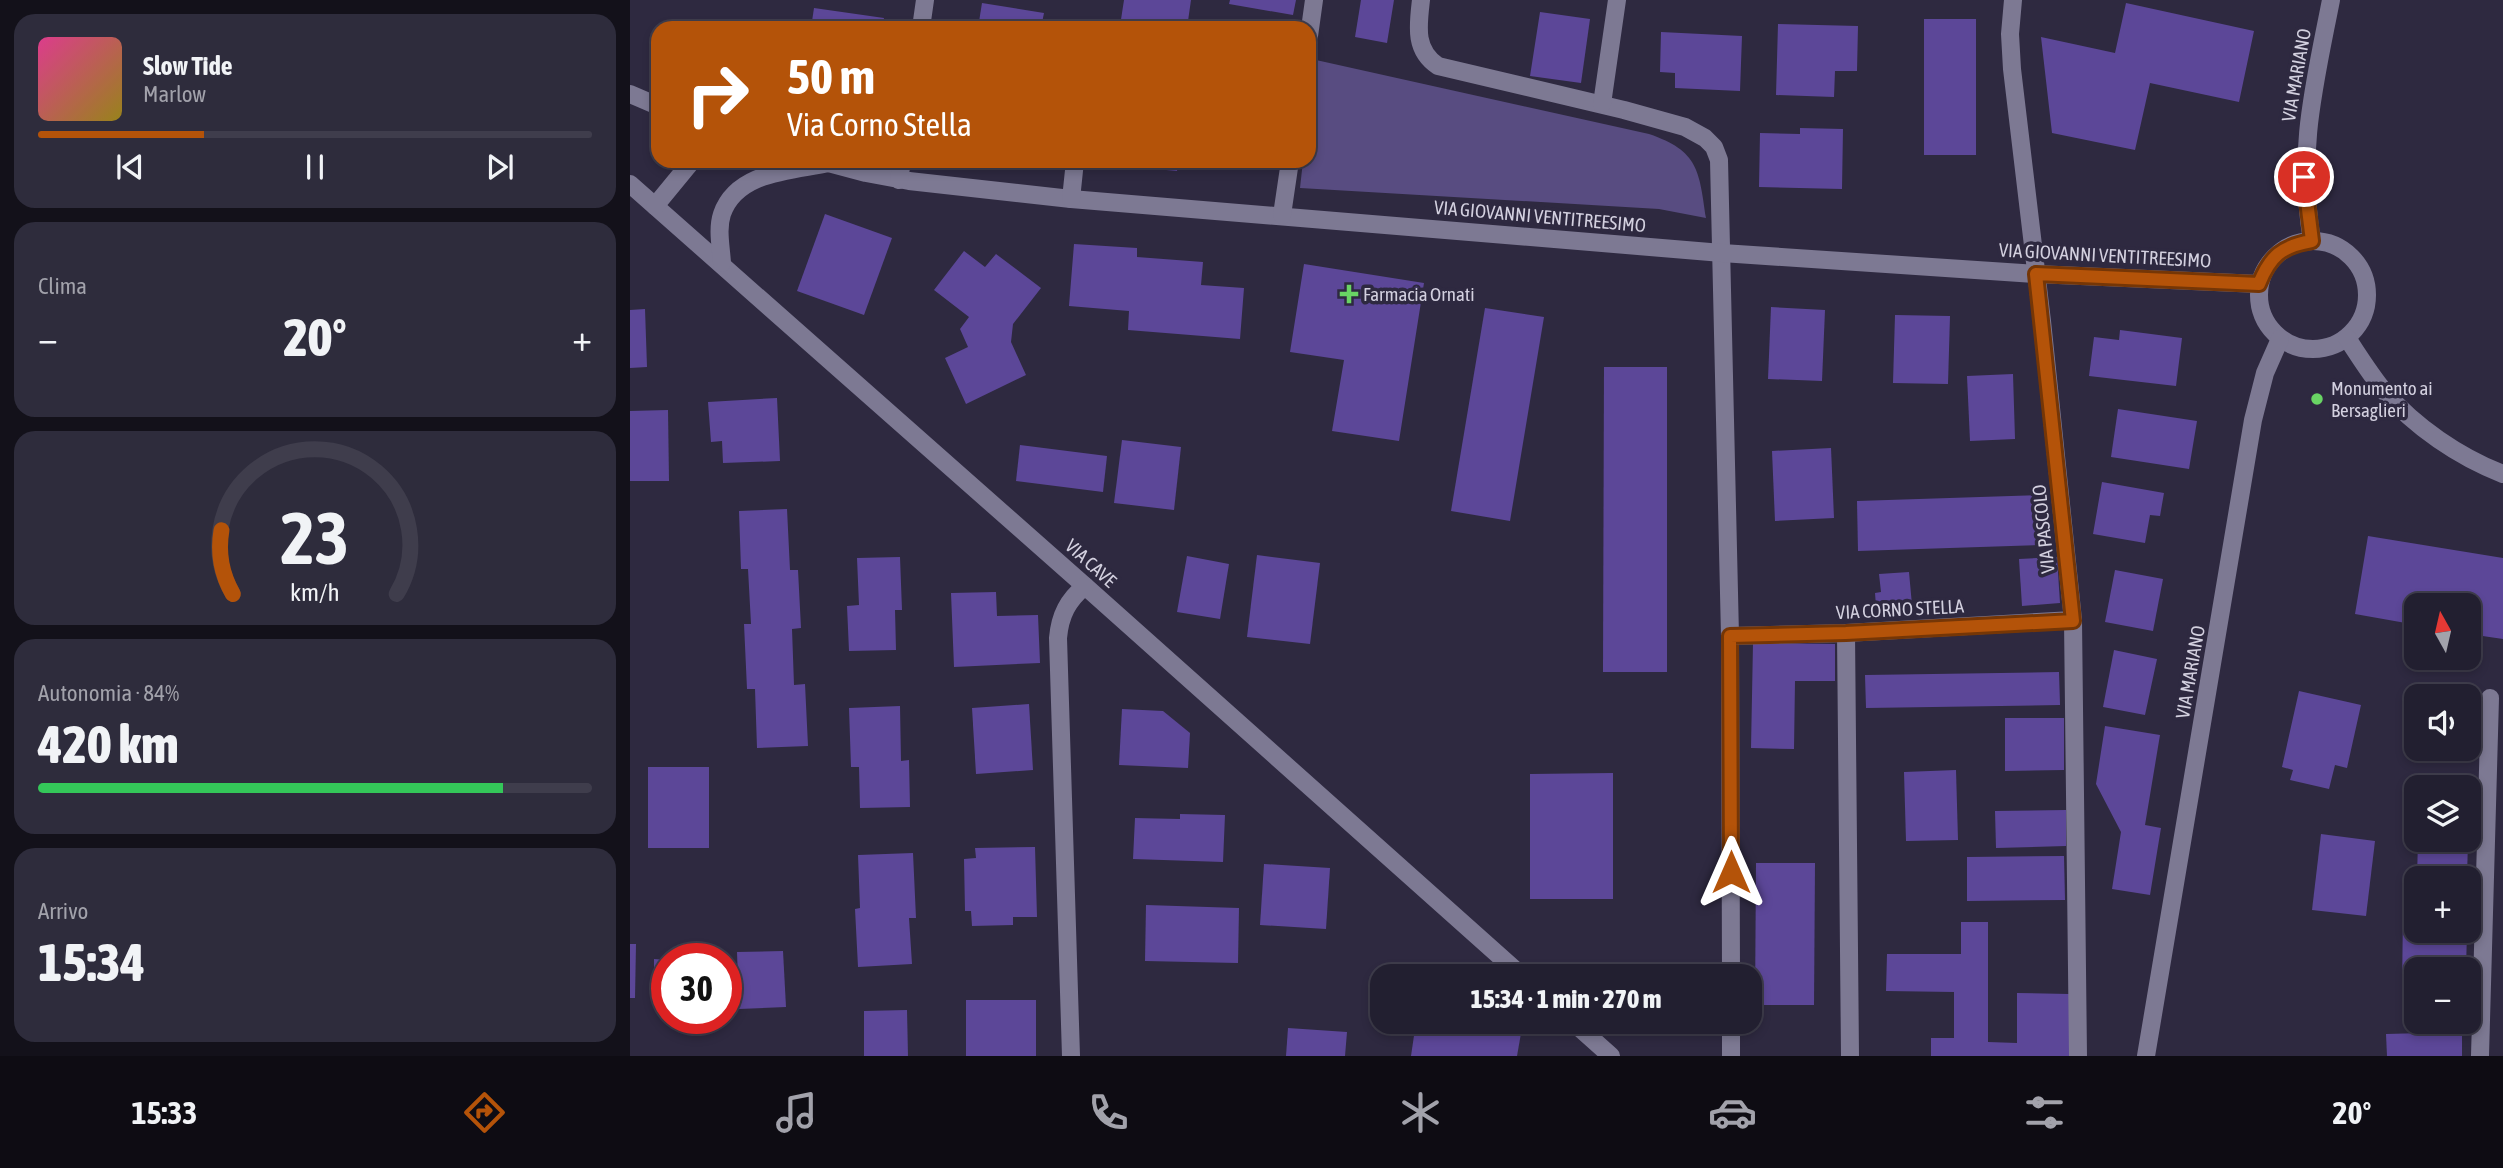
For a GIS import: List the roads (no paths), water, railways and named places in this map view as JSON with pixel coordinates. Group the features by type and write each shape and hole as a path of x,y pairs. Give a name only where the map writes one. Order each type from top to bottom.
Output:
{"street":[{"path":"922,21 925,0"},
{"path":"1311,21 1314,0"},
{"path":"1422,0 1418,26 1420,45 1430,61 1438,66 1602,104 1685,127 1706,138 1714,147 1720,166 1730,636 1731,964"},
{"path":"1602,104 1617,0"},
{"name":"VIA PASCOLO","path":"2013,0 2010,34 2012,69 2073,621 2078,1056"},
{"name":"VIA MARIANO","path":"2312,241 2304,177 2306,138 2331,0"},
{"path":"630,94 651,103"},
{"path":"655,206 686,168"},
{"path":"722,263 722,214 732,195 763,176 798,168"},
{"name":"VIA GIOVANNI VENTITREESIMO","path":"850,168 899,180 1071,199 1722,253 2036,274 2259,284"},
{"path":"899,180 901,168"},
{"path":"1071,199 1074,168"},
{"path":"1282,215 1289,168"},
{"name":"VIA CAVE","path":"630,184 1509,964"},
{"path":"2312,241 2329,243 2344,250 2357,261 2365,276 2368,293 2366,310 2359,326 2347,338 2332,347 2314,350 2296,347 2280,339 2269,328 2258,300 2259,284 2266,267 2278,253 2294,244 2312,241"},
{"path":"2347,338 2371,375 2406,412 2453,449 2503,474"},
{"name":"VIA MARIANO","path":"2146,1056 2253,420 2265,373 2280,339"},
{"path":"1072,1056 1058,638 1067,604 1085,586"},
{"name":"VIA CORNO STELLA","path":"1730,636 2073,621"},
{"path":"1846,633 1850,1056"},
{"path":"2480,1056 2490,698"},
{"path":"1586,1034 1611,1056"},
{"path":"1731,1034 1731,1056"}],"place":[{"name":"Farmacia Ornati","path":"1349,294"},
{"name":"Monumento ai Bersaglieri","path":"2317,399"}]}
